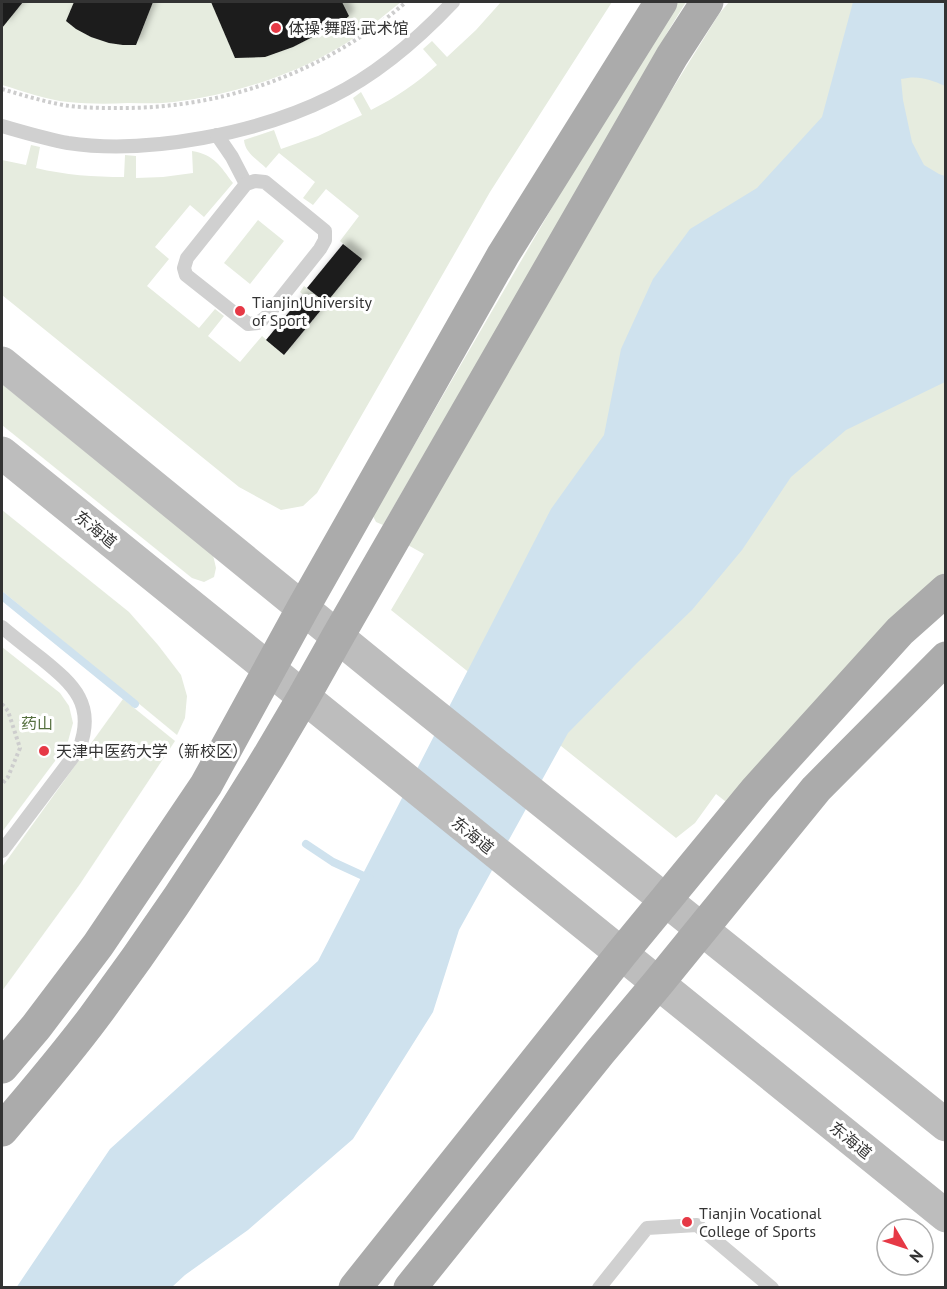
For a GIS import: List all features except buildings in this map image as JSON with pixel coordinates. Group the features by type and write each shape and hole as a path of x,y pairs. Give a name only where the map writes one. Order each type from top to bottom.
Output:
{"main road":[{"path":"2,1067 36,1027 98,945 206,785 303,608 503,255 661,2"},
{"path":"2,1130 93,1018 158,928 221,832 304,697 660,77 706,2"},
{"path":"2,363 392,681 945,1125"},
{"name":"东海道","path":"2,453 945,1216"},
{"path":"355,1287 621,954 756,790 900,631 945,590"},
{"path":"410,1287 816,789 945,658"}],"lane":[{"path":"2,126 68,142 96,145 156,144 217,135 299,111 332,97 391,59 420,36 453,2"},
{"path":"217,135 246,184"},
{"path":"255,181 265,182 325,231 325,240 320,249 266,317 258,323 248,324 186,275 184,268 187,258 246,184 255,181"},
{"path":"2,627 65,678 75,689 82,702 84,716 84,735 79,749 2,850"},
{"path":"599,1287 647,1228 697,1225 772,1287"}],"path":[{"path":"2,89 64,105 100,108 152,108 191,104 236,93 302,70 354,41 406,2"},
{"path":"2,704 8,711 20,748 8,777 2,784"}],"green space":[{"path":"2,2 401,2 363,32 338,48 300,68 259,83 216,95 174,102 106,104 60,101 2,85"},
{"path":"501,2 612,2 490,192 317,493 303,506 281,510 239,487 2,295 2,160 26,165 31,145 40,147 36,168 80,175 124,177 125,155 136,156 136,178 163,177 193,173 192,151 212,158 233,183 204,217 190,205 155,247 169,259 147,286 199,328 215,309 224,316 208,336 240,362 262,336 284,355 321,310 300,292 304,286 326,303 361,259 340,241 359,216 326,189 313,205 303,198 315,182 279,153 266,168 249,152 244,140 274,130 281,149 318,136 362,115 353,98 361,92 371,110 414,84 437,65 423,49 432,41 447,57"},
{"path":"676,2 686,2 383,525 376,522 373,516 633,68"},
{"path":"729,2 945,2 945,572 915,601 730,805 716,794 695,823 676,838 391,610 424,554 406,544 650,125 719,14"},
{"path":"258,220 284,241 250,284 224,263"},
{"path":"2,384 213,555 216,568 214,577 204,582 192,578 2,425"},
{"path":"2,510 129,612 158,645 181,675 187,696 185,718 177,735 2,591"},
{"name":"药山","path":"2,647 60,693 69,706 73,723 67,745 2,832"},
{"path":"123,699 175,741 80,884 2,991 2,867"}],"water":[{"path":"853,2 945,2 945,86 924,78 901,79 912,142 924,165 945,176 945,382 846,430 791,477 742,550 692,610 568,733 459,930 433,1012 353,1139 248,1230 185,1275 172,1287 16,1288 110,1149 318,961 551,509 604,435 621,349 653,279 690,229 757,188 822,117"}],"waterway":[{"path":"2,596 135,704"},
{"path":"306,844 333,862 370,879"}],"place":[{"name":"体操·舞蹈·武术馆","path":"276,28"},
{"name":"Tianjin University of Sport","path":"240,311"},
{"name":"天津中医药大学（新校区）","path":"44,751"},
{"name":"Tianjin Vocational College of Sports","path":"687,1222"}]}
